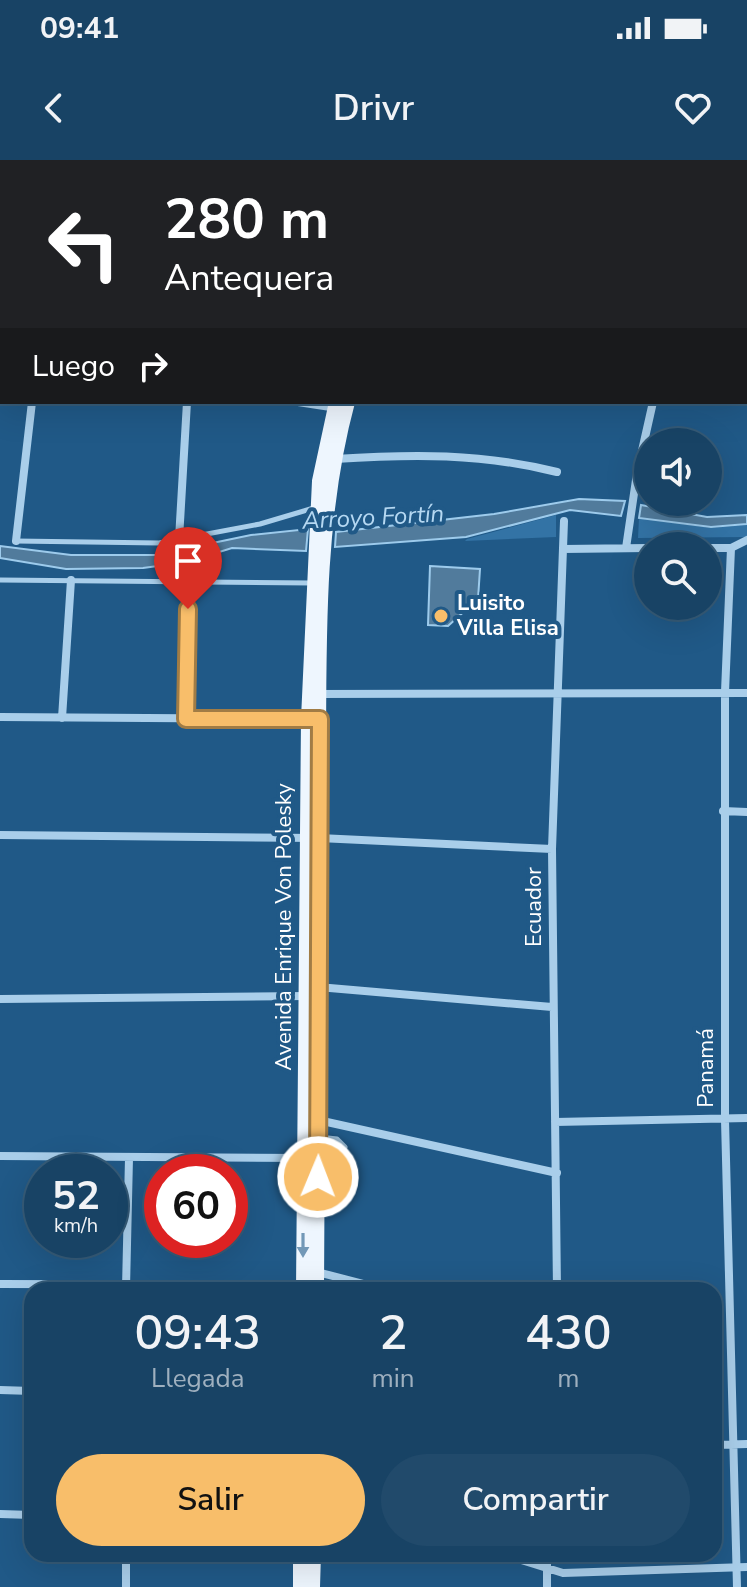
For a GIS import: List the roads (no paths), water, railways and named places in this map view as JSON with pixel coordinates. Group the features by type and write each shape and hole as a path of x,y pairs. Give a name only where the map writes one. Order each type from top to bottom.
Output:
{"main road":[{"path":"320,564 327,459 341,405"},
{"name":"Avenida Enrique Von Polesky","path":"315,694 313,583 320,564"},
{"name":"Avenida Enrique Von Polesky","path":"310,1282 318,1177 311,1158 318,1137 312,839 320,564"},
{"name":"Avenida Enrique Von Polesky","path":"310,1282 314,993"},
{"path":"300,1562 300,1587"},
{"path":"313,1587 314,1562"}],"street":[{"path":"16,541 32,404"},
{"path":"179,539 187,404"},
{"path":"626,548 627,524 653,404"},
{"path":"327,459 426,453 519,463 557,472"},
{"name":"Ecuador","path":"557,1282 552,849 564,521"},
{"path":"722,548 731,548 747,540"},
{"path":"563,549 634,548"},
{"name":"Panamá","path":"731,548 723,811 725,1120 734,1445 742,1567 737,1587"},
{"path":"62,718 71,580"},
{"path":"186,719 189,582"},
{"path":"315,694 559,696 747,693"},
{"path":"0,717 314,719"},
{"path":"723,811 747,812"},
{"path":"0,835 312,839 552,849"},
{"path":"0,999 314,993 552,1007"},
{"path":"555,1122 747,1118"},
{"path":"318,1120 557,1173"},
{"path":"0,1156 311,1158"},
{"path":"127,1282 129,1158"},
{"path":"0,1284 24,1285"},
{"path":"0,1390 24,1391"},
{"path":"722,1445 747,1444"},
{"path":"0,1514 24,1515"},
{"path":"126,1562 126,1587"},
{"path":"524,1562 563,1573 742,1567"},
{"path":"546,1562 547,1587"}],"lane":[{"path":"16,541 159,543 321,514"},
{"path":"0,580 313,583"},
{"path":"318,1137 337,1139 345,1147"},
{"path":"318,1177 339,1177 344,1163"}],"place":[{"name":"Luisito Villa Elisa","path":"441,616"}],"water label":[{"name":"Arroyo Fortín","path":"373,517"}]}
